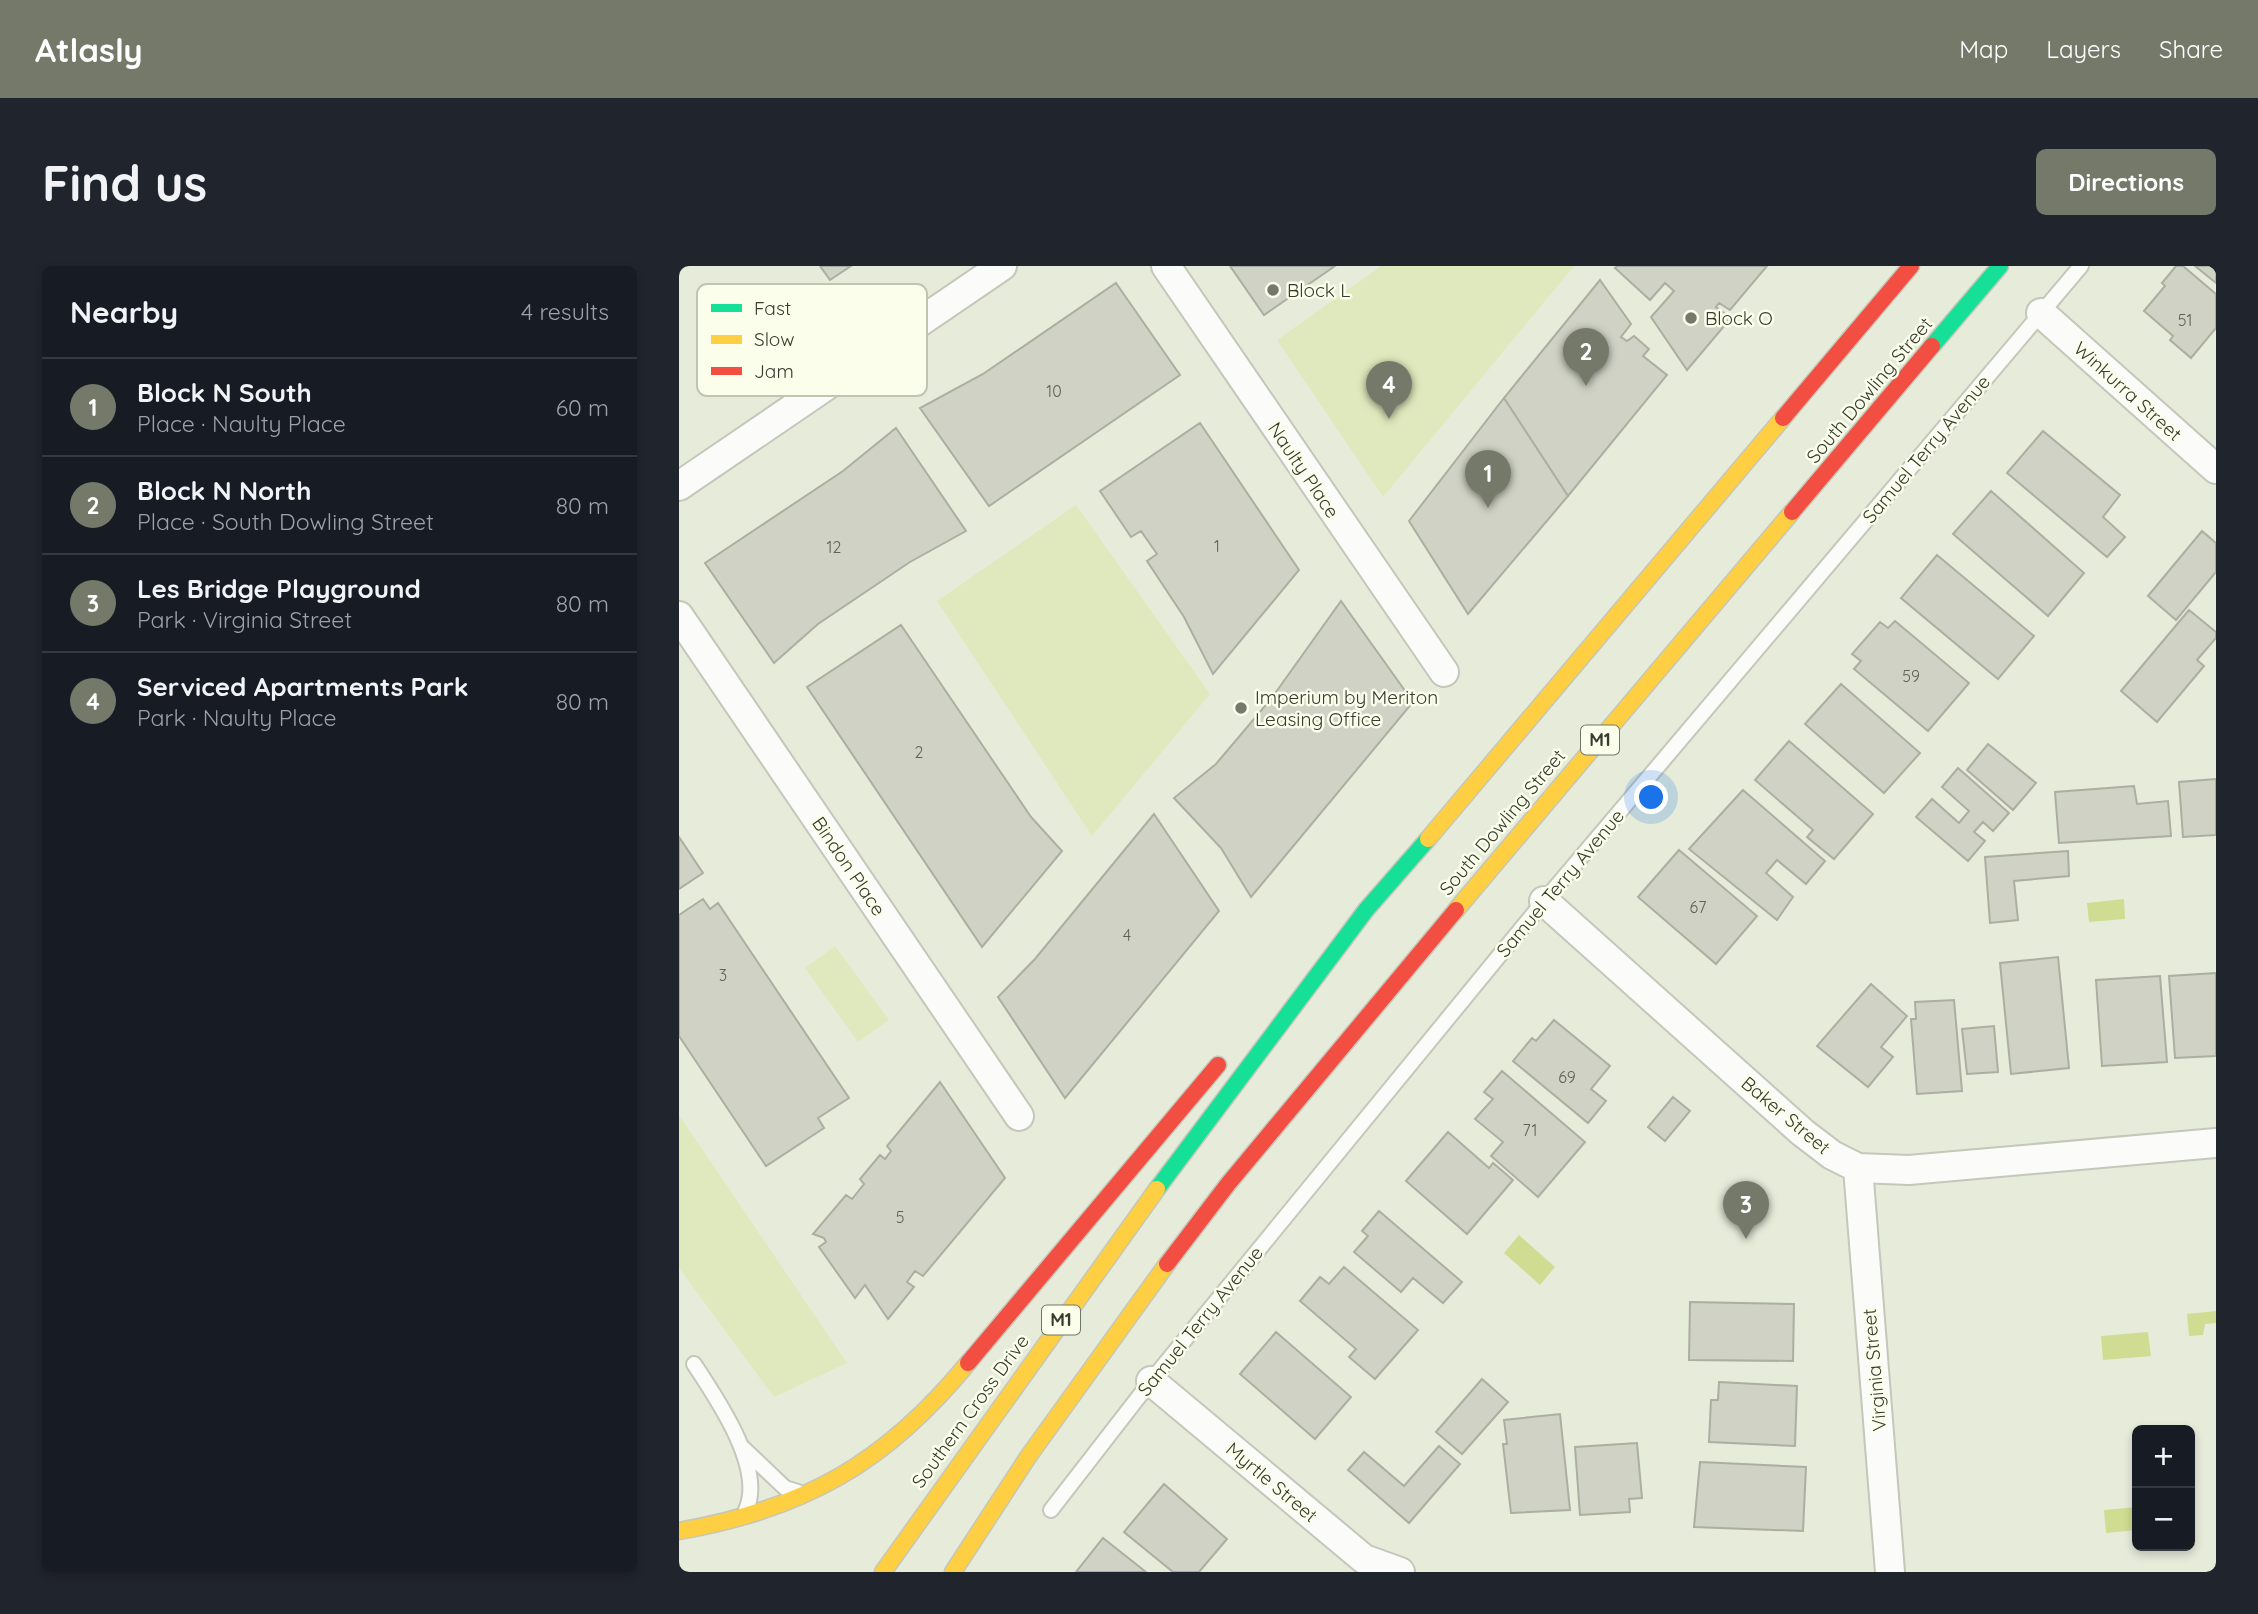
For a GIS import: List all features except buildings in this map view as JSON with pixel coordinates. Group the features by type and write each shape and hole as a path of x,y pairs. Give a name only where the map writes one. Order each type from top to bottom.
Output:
{"highway":[{"name":"M1","path":"1541,708 1911,266"},
{"name":"M1","path":"1974,297 2000,266"},
{"path":"1974,297 2006,266"},
{"name":"South Dowling Street","path":"953,1572 1036,1446 1139,1301 1228,1184 1440,928 1974,297"},
{"path":"1299,971 1541,708"},
{"name":"Southern Cross Drive","path":"883,1572 1217,1105 1366,910 1541,708"},
{"path":"679,1531 735,1521 805,1494 888,1446 924,1412 1228,1053"}],"street":[{"path":"927,317 1002,266"},
{"name":"Naulty Place","path":"1166,266 1444,672"},
{"name":"Winkurra Street","path":"2041,313 2216,470"},
{"path":"679,486 811,396"},
{"name":"Bindon Place","path":"679,616 1019,1116"},
{"name":"Baker Street","path":"1544,901 1802,1132 1832,1155 1858,1168 1909,1170 2216,1143"},
{"name":"Virginia Street","path":"1858,1168 1890,1572"},
{"name":"Myrtle Street","path":"1151,1381 1364,1559 1400,1572"}],"lane":[{"name":"Samuel Terry Avenue","path":"1051,1510 1151,1381 1544,901 2081,266"},
{"path":"694,1364 740,1445 761,1468 785,1488 805,1494"},
{"path":"735,1521 746,1510 751,1498 740,1445"}],"shaded area":[{"path":"1381,266 1574,266 1383,497 1277,340"},
{"path":"1076,505 1210,694 1092,836 937,601"},
{"path":"2124,899 2125,919 2089,922 2087,903"},
{"path":"835,946 889,1020 858,1042 805,968"},
{"path":"679,1115 847,1363 774,1397 679,1268"},
{"path":"1519,1235 1555,1267 1540,1285 1504,1253"},
{"path":"2216,1311 2216,1323 2205,1324 2203,1335 2189,1336 2187,1314"},
{"path":"2148,1332 2151,1356 2103,1360 2101,1336"},
{"path":"2132,1507 2132,1530 2106,1533 2104,1510"}],"traffic: fast":[{"path":"1932,346 2000,266"},
{"path":"1157,1189 1366,910 1428,839"}],"traffic: slow":[{"path":"1428,839 1783,418"},
{"path":"1456,910 1792,512"},
{"path":"883,1572 1157,1189"},
{"path":"953,1572 1028,1457 1167,1264"},
{"path":"679,1531 724,1522 766,1509 840,1476 874,1454 906,1428 968,1363"}],"traffic: jam":[{"path":"1783,418 1911,266"},
{"path":"1792,512 1932,346"},
{"path":"1167,1264 1228,1184 1456,910"},
{"path":"968,1363 1218,1065"}],"place":[{"name":"Block L","path":"1273,290"},
{"name":"Block O","path":"1691,318"},
{"name":"Block N North","path":"1586,386"},
{"name":"Serviced Apartments Park","path":"1389,419"},
{"name":"Block N South","path":"1488,508"},
{"name":"Imperium by Meriton Leasing Office","path":"1241,708"},
{"name":"Les Bridge Playground","path":"1746,1239"}]}
